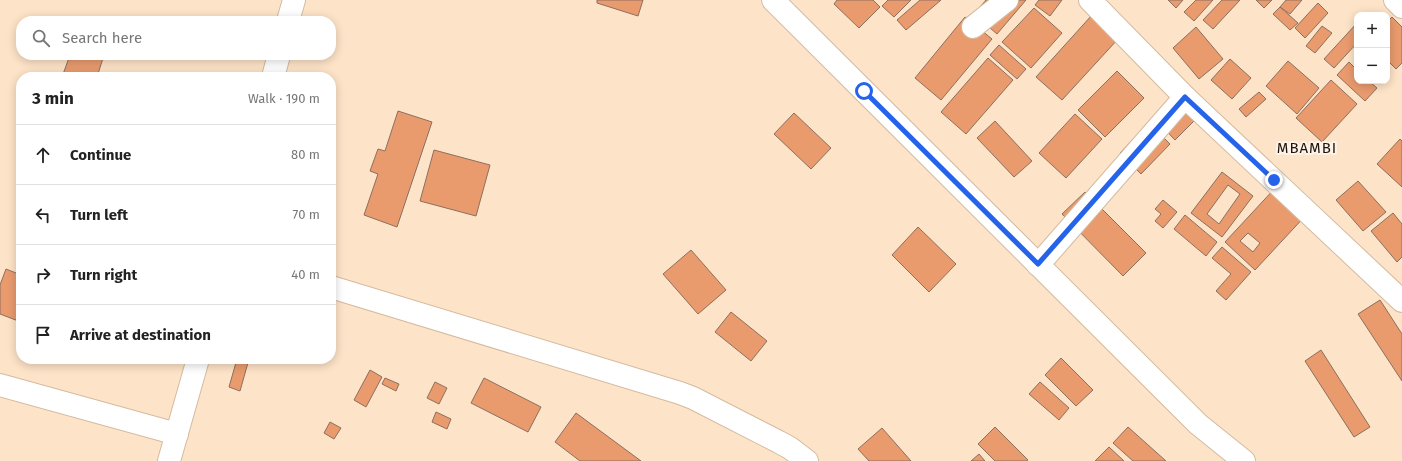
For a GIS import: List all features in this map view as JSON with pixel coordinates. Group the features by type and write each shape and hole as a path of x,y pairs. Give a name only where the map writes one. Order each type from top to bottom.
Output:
{"street":[{"path":"289,16 294,0"},
{"path":"773,0 1198,424 1244,461"},
{"path":"973,27 1006,0"},
{"path":"1090,0 1185,97 1402,301"},
{"path":"1395,0 1402,7"},
{"path":"275,72 278,60"},
{"path":"1038,264 1185,97"},
{"path":"336,289 680,393 693,398 779,442 790,448 807,461"},
{"path":"169,461 197,364"},
{"path":"0,385 177,434"}],"building":[{"path":"597,0 643,0 638,16 597,3"},
{"path":"837,0 873,0 880,7 859,28 834,4"},
{"path":"888,0 911,0 894,17 882,6"},
{"path":"920,0 941,0 906,30 897,20"},
{"path":"986,0 1026,0 997,34 974,14"},
{"path":"1039,0 1062,0 1050,16 1035,5"},
{"path":"1168,0 1183,0 1176,8"},
{"path":"1196,0 1213,0 1194,21 1184,12"},
{"path":"1222,0 1240,0 1213,29 1203,20"},
{"path":"1256,0 1272,0 1264,8"},
{"path":"1286,0 1302,0 1290,14 1280,7"},
{"path":"1318,3 1328,13 1305,38 1295,28"},
{"path":"1280,7 1298,23 1290,30 1273,14"},
{"path":"1034,8 1062,33 1031,68 1002,42"},
{"path":"1092,15 1118,39 1062,100 1036,77"},
{"path":"965,17 992,39 941,100 915,78"},
{"path":"1392,17 1402,27 1402,63 1396,69 1390,63 1390,19"},
{"path":"1322,26 1332,33 1315,53 1306,46"},
{"path":"1354,26 1354,46 1334,68 1324,59"},
{"path":"1196,27 1223,59 1199,79 1173,48"},
{"path":"999,45 1026,69 1017,79 990,55"},
{"path":"988,58 1013,80 966,134 941,112"},
{"path":"1230,59 1251,78 1232,99 1211,80"},
{"path":"68,60 102,60 99,72 64,72"},
{"path":"1288,61 1319,88 1297,114 1266,86"},
{"path":"1349,62 1354,67 1354,84 1372,84 1377,88 1365,101 1337,75"},
{"path":"1117,71 1144,98 1105,137 1078,110"},
{"path":"1331,80 1357,104 1322,142 1296,118"},
{"path":"1184,92 1204,111 1175,140 1156,120"},
{"path":"1259,92 1266,99 1246,117 1239,109"},
{"path":"398,111 432,122 397,227 364,215 378,174 370,171 378,149 385,151"},
{"path":"794,113 831,148 811,169 774,134"},
{"path":"1075,114 1102,139 1066,178 1039,153"},
{"path":"995,121 1032,161 1014,177 977,138"},
{"path":"1149,123 1170,144 1141,174 1120,153"},
{"path":"1400,139 1402,141 1402,187 1377,164"},
{"path":"434,150 490,165 476,216 420,201"},
{"path":"1222,172 1253,196 1222,237 1191,213","holes":["1228,185 1240,194 1219,224 1207,214"]},
{"path":"1358,181 1386,212 1363,231 1336,200"},
{"path":"1277,186 1307,214 1255,270 1225,242","holes":["1248,233 1260,243 1253,252 1240,241"]},
{"path":"1085,192 1146,253 1123,276 1062,214"},
{"path":"1163,200 1177,212 1163,228 1155,221 1161,214 1155,209"},
{"path":"1393,213 1402,224 1402,257 1397,262 1371,231"},
{"path":"1185,215 1217,242 1206,256 1174,229"},
{"path":"918,227 956,264 929,292 892,255"},
{"path":"1222,247 1251,272 1226,300 1216,291 1231,274 1212,258"},
{"path":"691,250 726,290 698,314 663,274"},
{"path":"6,269 16,273 16,320 0,314 0,285"},
{"path":"1380,300 1402,334 1402,381 1358,314"},
{"path":"731,312 767,341 751,361 715,332"},
{"path":"1321,350 1370,427 1354,437 1305,361"},
{"path":"1061,358 1093,390 1076,406 1045,375"},
{"path":"236,364 248,364 240,391 229,387"},
{"path":"370,370 382,377 366,407 354,400"},
{"path":"385,378 399,384 396,391 382,384"},
{"path":"484,378 541,407 528,432 471,403"},
{"path":"435,382 447,388 439,404 427,398"},
{"path":"1040,382 1069,408 1059,420 1029,394"},
{"path":"436,412 451,419 447,429 432,422"},
{"path":"576,413 641,461 580,461 555,442"},
{"path":"330,422 341,428 334,439 324,433"},
{"path":"995,427 1028,460 995,461 978,444"},
{"path":"1128,427 1166,461 1133,461 1113,443"},
{"path":"882,428 911,461 869,461 858,449"},
{"path":"1109,447 1124,461 1095,461"},
{"path":"979,454 985,461 971,461"}],"district":[{"name":"MBAMBI","path":"1307,148"}],"route":[{"path":"864,91 1038,264 1185,97 1274,180"}]}
